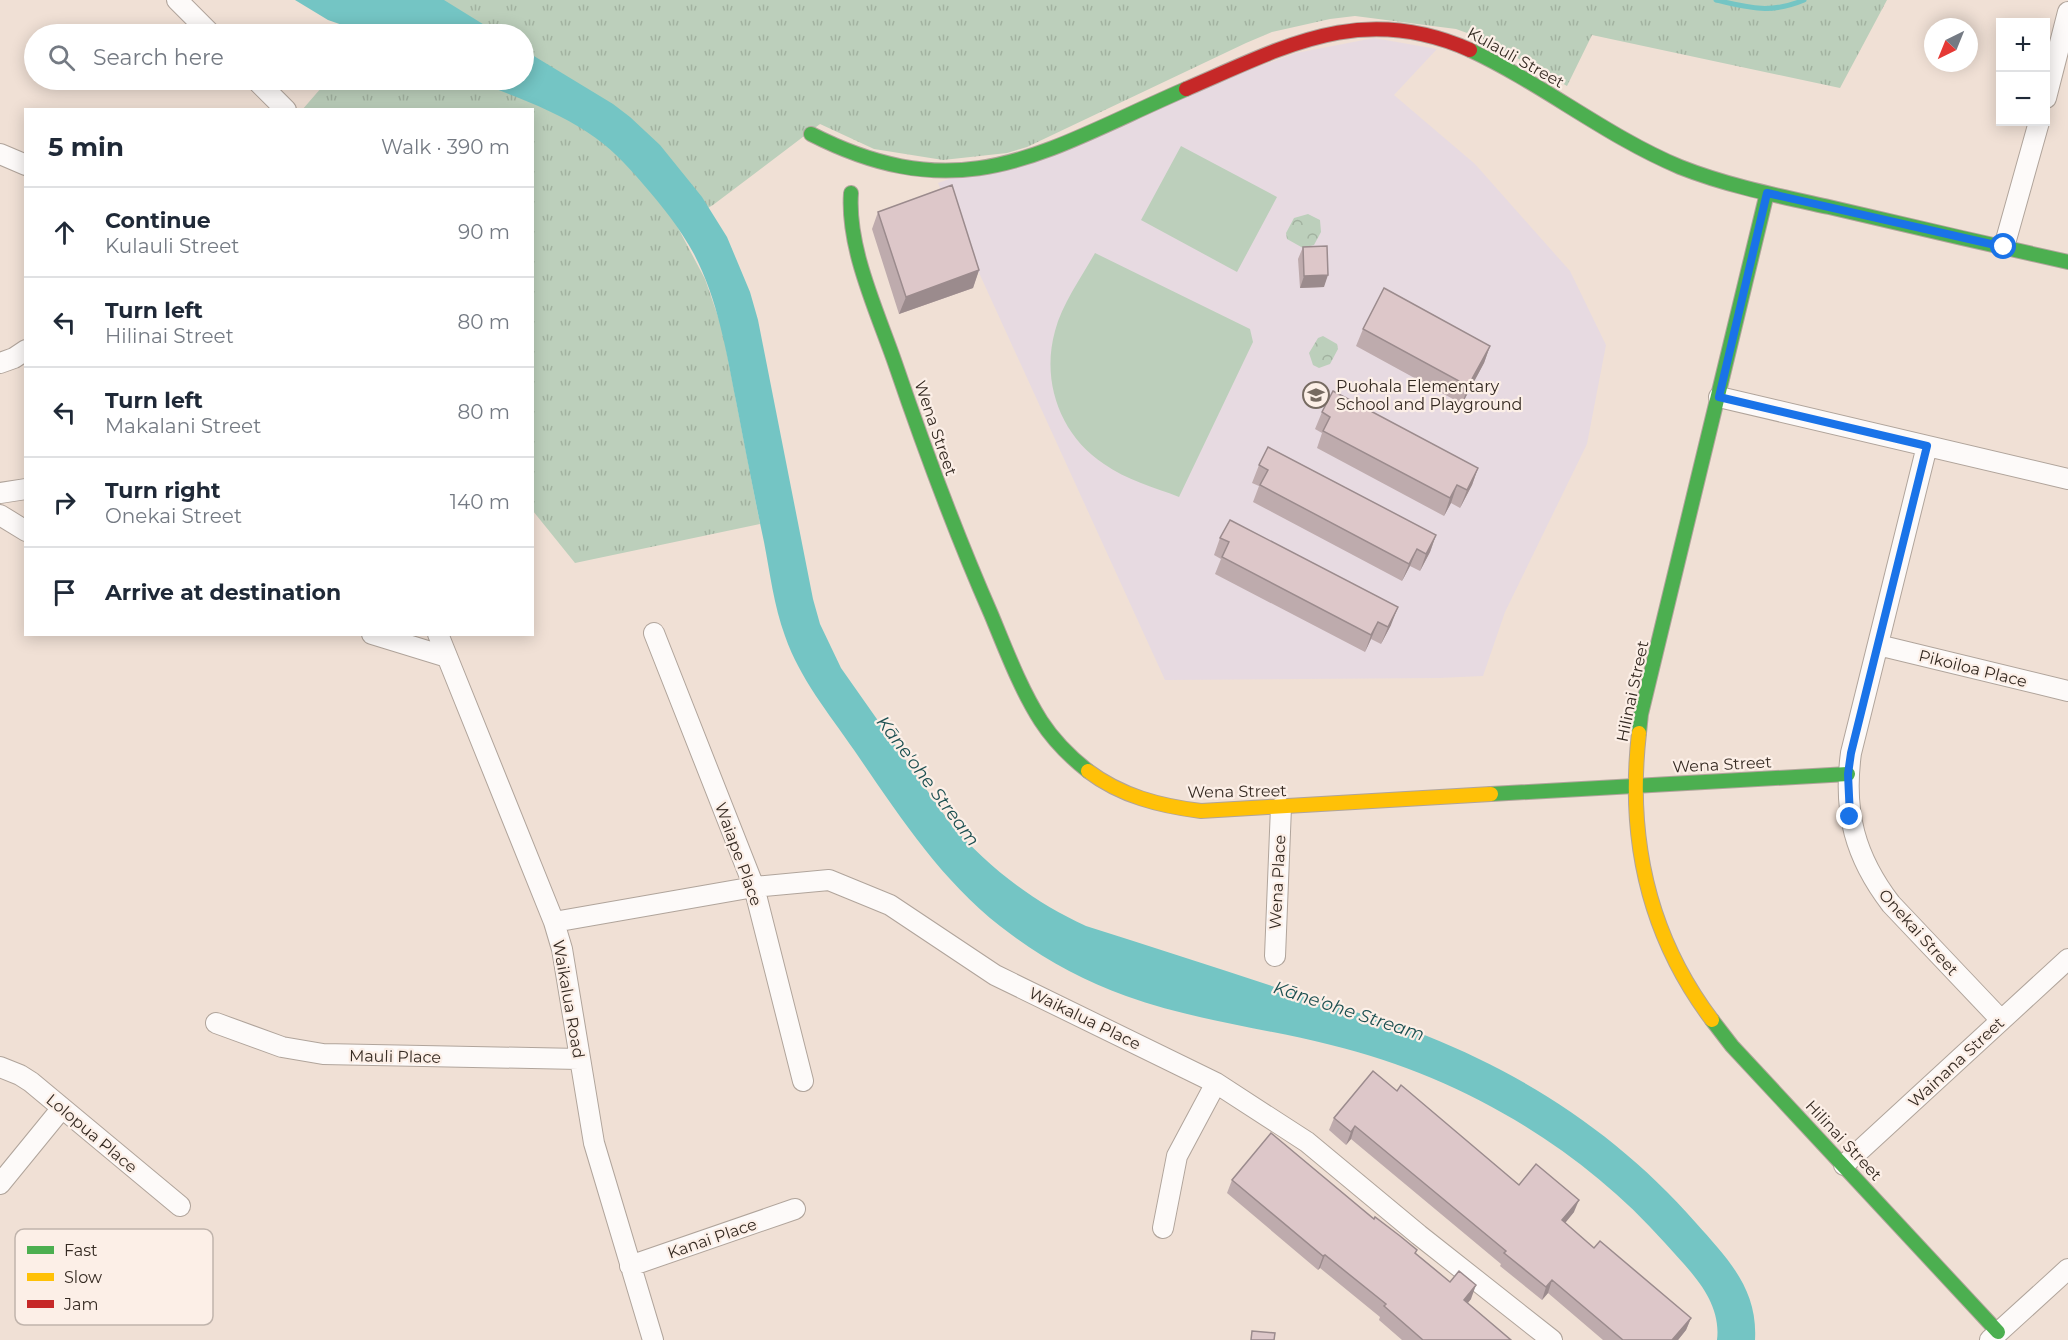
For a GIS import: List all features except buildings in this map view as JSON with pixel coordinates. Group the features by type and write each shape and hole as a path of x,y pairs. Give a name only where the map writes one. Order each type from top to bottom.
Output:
{"street":[{"path":"177,0 202,24"},
{"path":"2050,88 2063,55 2068,12"},
{"name":"Kulauli Street","path":"811,134 848,153 883,165 950,172 999,166 1048,150 1217,75 1301,42 1345,30 1390,28 1435,35 1467,47 1654,156 1712,178 1767,193 2068,262"},
{"path":"266,90 284,108"},
{"path":"2004,247 2038,126"},
{"path":"0,154 24,164"},
{"name":"Wena Street","path":"851,193 854,243 929,460 969,565 1027,696 1047,730 1059,745 1088,772 1113,788 1161,806 1201,811 1848,774"},
{"name":"Hilinai Street","path":"1767,193 1641,714 1634,785 1638,845 1644,878 1657,919 1678,968 1712,1021 1732,1046 1844,1165 1994,1336"},
{"path":"0,363 24,351"},
{"path":"1719,397 2068,479"},
{"name":"Onekai Street","path":"1927,446 1851,753 1848,774 1849,806 1861,856 1891,904 2001,1020"},
{"path":"0,493 24,489"},
{"path":"0,515 24,530"},
{"name":"Waiape Place","path":"654,633 754,887 803,1081"},
{"path":"379,636 447,657"},
{"name":"Waikalua Road","path":"439,636 554,922 562,949 594,1143 653,1340"},
{"name":"Pikoiloa Place","path":"1878,645 2068,691"},
{"name":"Wena Place","path":"1275,957 1281,807"},
{"name":"Waikalua Place","path":"554,922 754,887 829,880 890,905 995,975 1216,1083 1307,1142 1419,1235 1552,1340"},
{"name":"Wainana Street","path":"1844,1165 2068,959"},
{"name":"Mauli Place","path":"216,1023 282,1047 323,1054 579,1059"},
{"name":"Lolopua Place","path":"0,1067 31,1082 180,1206"},
{"path":"1163,1228 1177,1156 1216,1083"},
{"path":"0,1184 62,1108"},
{"name":"Kanai Place","path":"630,1266 795,1209"},
{"path":"1994,1336 2068,1269"}],"shaded area":[{"name":"Puohala Elementary School and Playground","path":"1374,38 1437,49 1394,95 1475,164 1570,271 1606,345 1587,444 1505,612 1483,676 1165,680 938,183 1296,53"}],"green space":[{"path":"382,0 1887,0 1840,88 1592,35 1567,86 1481,38 1456,29 1355,16 1272,32 1027,147 1007,153 943,160 874,149 820,124 713,205 677,226 705,279 722,328 760,524 575,563 534,512 534,108 304,108 319,90 534,90 534,24 371,24"},
{"path":"1181,146 1277,197 1237,272 1141,220"},
{"path":"1308,214 1320,220 1321,232 1314,245 1303,248 1287,239 1286,233 1294,218"},
{"path":"1095,253 1250,329 1253,342 1179,497 1131,479 1104,464 1076,438 1065,422 1058,405 1051,369 1051,350 1055,331 1067,301"},
{"path":"1323,336 1337,344 1338,349 1330,364 1319,368 1313,365 1309,353 1318,338"}],"water":[{"path":"295,0 444,0 483,24 339,24 328,20"},
{"name":"Kāne'ohe Stream","path":"534,56 613,104 660,145 702,197 727,237 750,292 758,320 813,599 820,624 841,668 950,823 980,855 1012,882 1047,906 1086,926 1412,1030 1465,1052 1538,1091 1573,1113 1638,1164 1708,1236 1730,1262 1746,1290 1752,1305 1755,1340 1717,1340 1717,1325 1709,1299 1693,1275 1665,1243 1594,1175 1555,1145 1513,1119 1470,1095 1378,1058 1331,1045 1176,1011 1109,990 1076,975 1029,947 1000,926 958,887 921,844 887,798 815,695 791,652 775,601 720,326 709,289 689,244 650,192 624,162 603,143 560,116 499,90 534,90"}],"waterway":[{"path":"1716,0 1760,8 1781,7 1804,0"}],"traffic: fast":[{"path":"1470,50 1523,78 1626,140 1698,174 1773,195 2068,262"},
{"path":"811,134 865,157 914,168 960,170 1003,164 1046,151 1186,89"},
{"path":"851,193 851,214 858,257 965,552 1014,669 1033,708 1057,742 1088,771"},
{"path":"1639,733 1641,714 1767,193"},
{"path":"1491,794 1848,774"},
{"path":"1712,1020 1732,1046 1998,1332"}],"traffic: slow":[{"path":"1639,733 1636,810 1647,884 1672,954 1690,988 1712,1020"},
{"path":"1088,771 1127,793 1171,806 1201,811 1491,794"}],"traffic: jam":[{"path":"1186,89 1291,45 1325,35 1359,30 1394,30 1431,36 1470,50"}],"place":[{"name":"Puohala Elementary School and Playground","path":"1316,395"}],"route":[{"path":"1850,817 1848,774 1851,753 1927,446 1719,397 1767,193 2004,247"}]}
